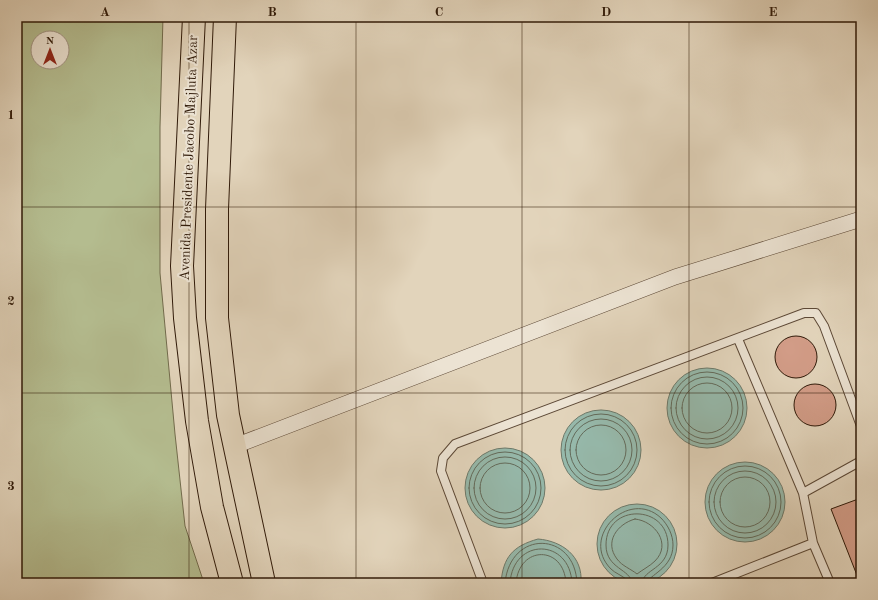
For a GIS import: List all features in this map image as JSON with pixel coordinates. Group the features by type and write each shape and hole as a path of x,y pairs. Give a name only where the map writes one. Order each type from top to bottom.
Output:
{"main road":[{"name":"Avenida Presidente Jacobo Majluta Azar","path":"194,17 182,266 185,318 197,421 212,507 232,583"},
{"path":"225,17 217,209 217,318 228,416 264,583"}],"street":[{"path":"235,446 675,277 861,219"}],"lane":[{"path":"483,583 441,471 443,458 455,444 804,313 816,313 824,326 861,426"},
{"path":"738,339 803,493 813,543 830,583"},
{"path":"803,493 861,461"},
{"path":"712,583 813,543"}],"shaded area":[{"path":"17,17 163,17 160,127 160,273 185,526 204,583 17,583"}],"water":[{"path":"707,368 722,371 735,380 744,393 747,408 744,423 735,436 722,445 707,448 692,445 679,436 670,423 667,408 670,393 679,380 692,371"},
{"path":"601,410 616,413 629,422 638,435 641,450 638,465 629,478 616,487 601,490 586,487 573,478 564,465 561,450 564,435 573,422 586,413"},
{"path":"505,448 520,451 533,460 542,473 545,488 542,503 533,516 520,525 505,528 490,525 477,516 468,503 465,488 468,473 477,460 490,451"},
{"path":"745,462 760,465 773,474 782,487 785,502 782,517 773,530 760,539 745,542 730,539 717,530 708,517 705,502 708,487 717,474 730,465"},
{"path":"637,504 652,507 665,516 674,529 677,544 674,559 665,572 652,581 637,584 622,581 609,572 600,559 597,544 600,529 609,516 622,507"},
{"path":"538,539 547,540 563,547 575,558 581,573 581,583 501,583 504,566 511,554 522,545"}],"building":[{"path":"792,336 800,336 808,339 814,345 817,357 814,369 808,375 800,378 792,378 784,375 778,369 775,361 775,353 778,345 784,339"},
{"path":"811,384 819,384 827,387 833,393 836,405 833,417 827,423 819,426 811,426 803,423 797,417 794,409 794,401 797,393 803,387"},
{"path":"861,498 861,583 860,583 831,509"}]}
